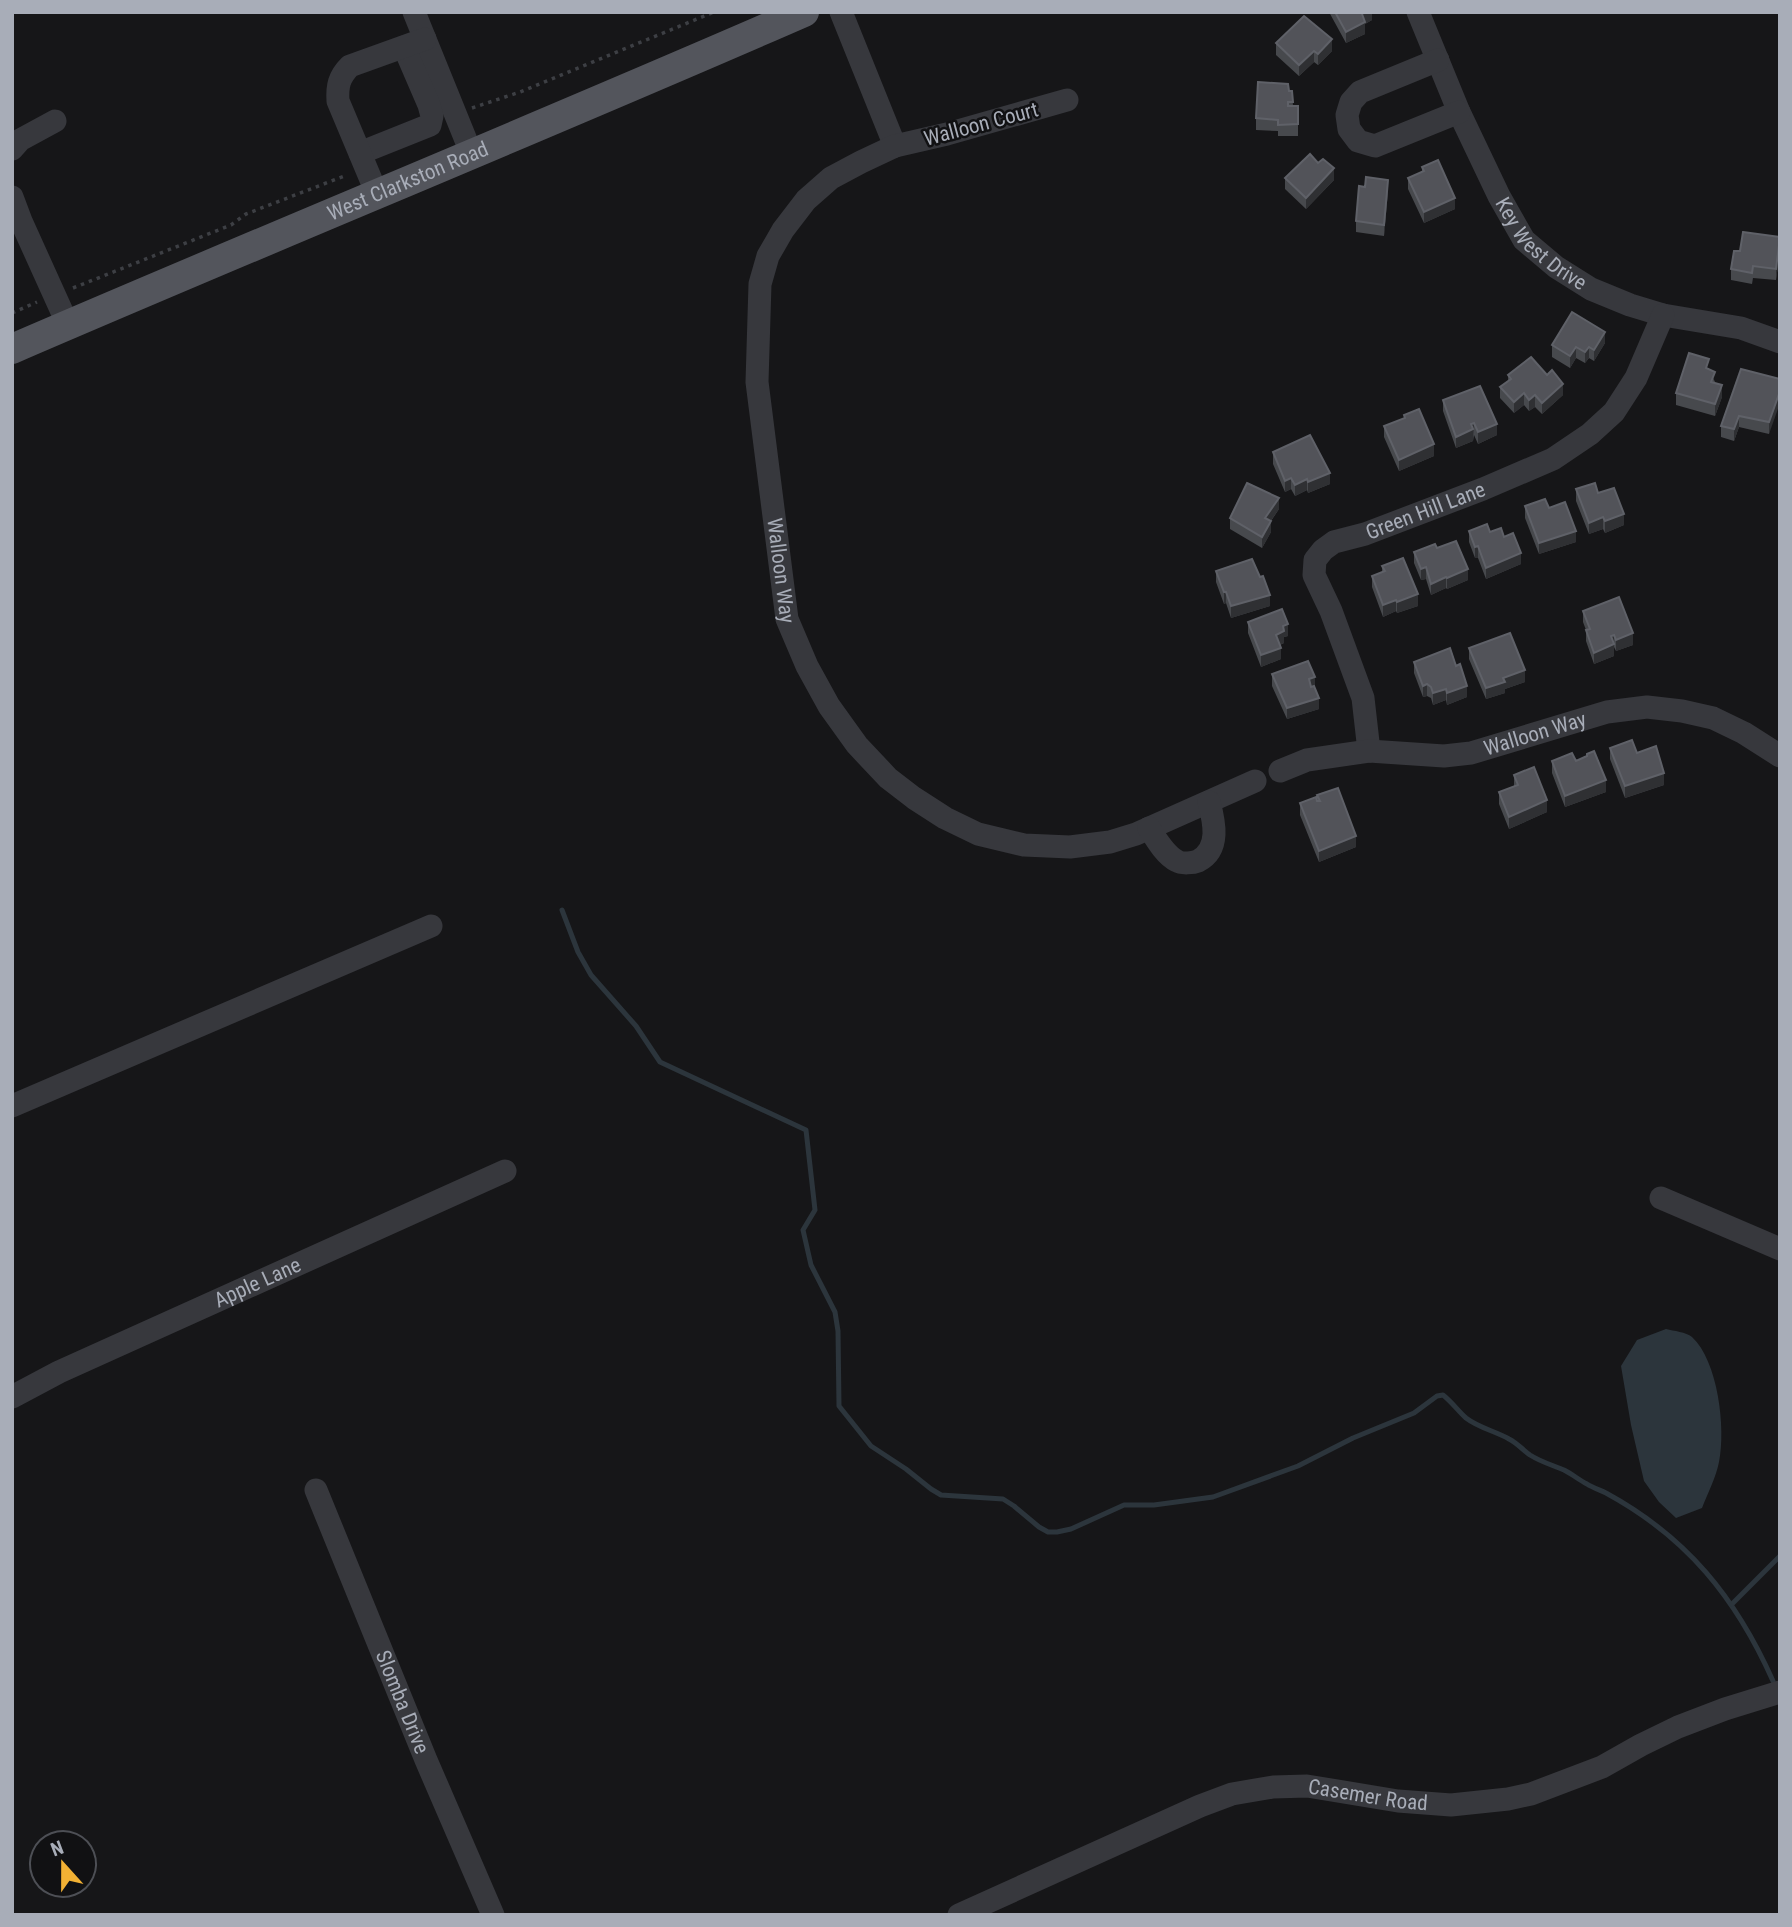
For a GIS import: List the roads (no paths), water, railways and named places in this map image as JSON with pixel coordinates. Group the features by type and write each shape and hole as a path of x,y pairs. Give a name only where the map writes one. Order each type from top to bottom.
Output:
{"main road":[{"name":"West Clarkston Road","path":"12,349 592,105 804,12"}],"street":[{"path":"360,153 429,125 432,116 414,43 414,12"},
{"path":"841,12 895,146"},
{"name":"Key West Drive","path":"1418,12 1459,112 1499,196 1524,240 1556,267 1591,289 1630,305 1663,315 1741,328 1780,342"},
{"path":"377,194 338,101 337,88 341,75 350,66 414,43"},
{"path":"414,43 472,155"},
{"path":"1438,60 1360,92 1351,102 1347,115 1349,129 1358,141 1375,146 1459,112"},
{"name":"Walloon Court","path":"895,146 1067,100"},
{"path":"12,149 20,140 55,121"},
{"name":"Walloon Way","path":"895,146 831,178 806,200 783,230 768,256 760,284 757,382 788,619 807,666 823,696 857,745 888,778 914,799 978,834 1024,845 1070,847 1110,842 1149,828 1255,781"},
{"path":"12,197 68,325"},
{"name":"Green Hill Lane","path":"1369,751 1363,698 1331,611 1314,575 1315,560 1334,542 1365,534 1483,489 1553,459 1590,434 1614,412 1636,378 1663,315"},
{"name":"Walloon Way","path":"1280,771 1307,760 1369,751 1444,756 1471,753 1607,712 1647,706 1713,718 1744,733 1780,756"},
{"path":"1149,828 1166,853 1178,862 1196,862 1208,854 1213,843 1214,825 1209,802"},
{"path":"12,1107 431,926"},
{"name":"Apple Lane","path":"12,1397 59,1372 505,1171"},
{"path":"1661,1198 1780,1249"},
{"name":"Slomba Drive","path":"316,1490 426,1760 493,1915"},
{"name":"Casemer Road","path":"959,1915 983,1910 1200,1806 1232,1794 1273,1787 1307,1786 1398,1801 1451,1805 1508,1799 1531,1794 1601,1767 1678,1727 1780,1692"}],"waterway":[{"path":"562,910 578,952 591,975 636,1026 660,1062 806,1130 815,1210 803,1230 811,1265 835,1312 838,1331 839,1406 871,1446 931,1489 941,1495 1003,1499 1039,1527 1048,1532 1057,1532 1071,1529 1124,1505 1154,1505 1213,1497 1298,1466 1353,1438 1414,1413 1437,1396 1443,1395 1471,1421 1515,1442 1534,1457 1606,1493 1661,1529 1706,1572 1725,1597 1743,1623 1773,1681"},
{"path":"1732,1604 1780,1556"}]}
